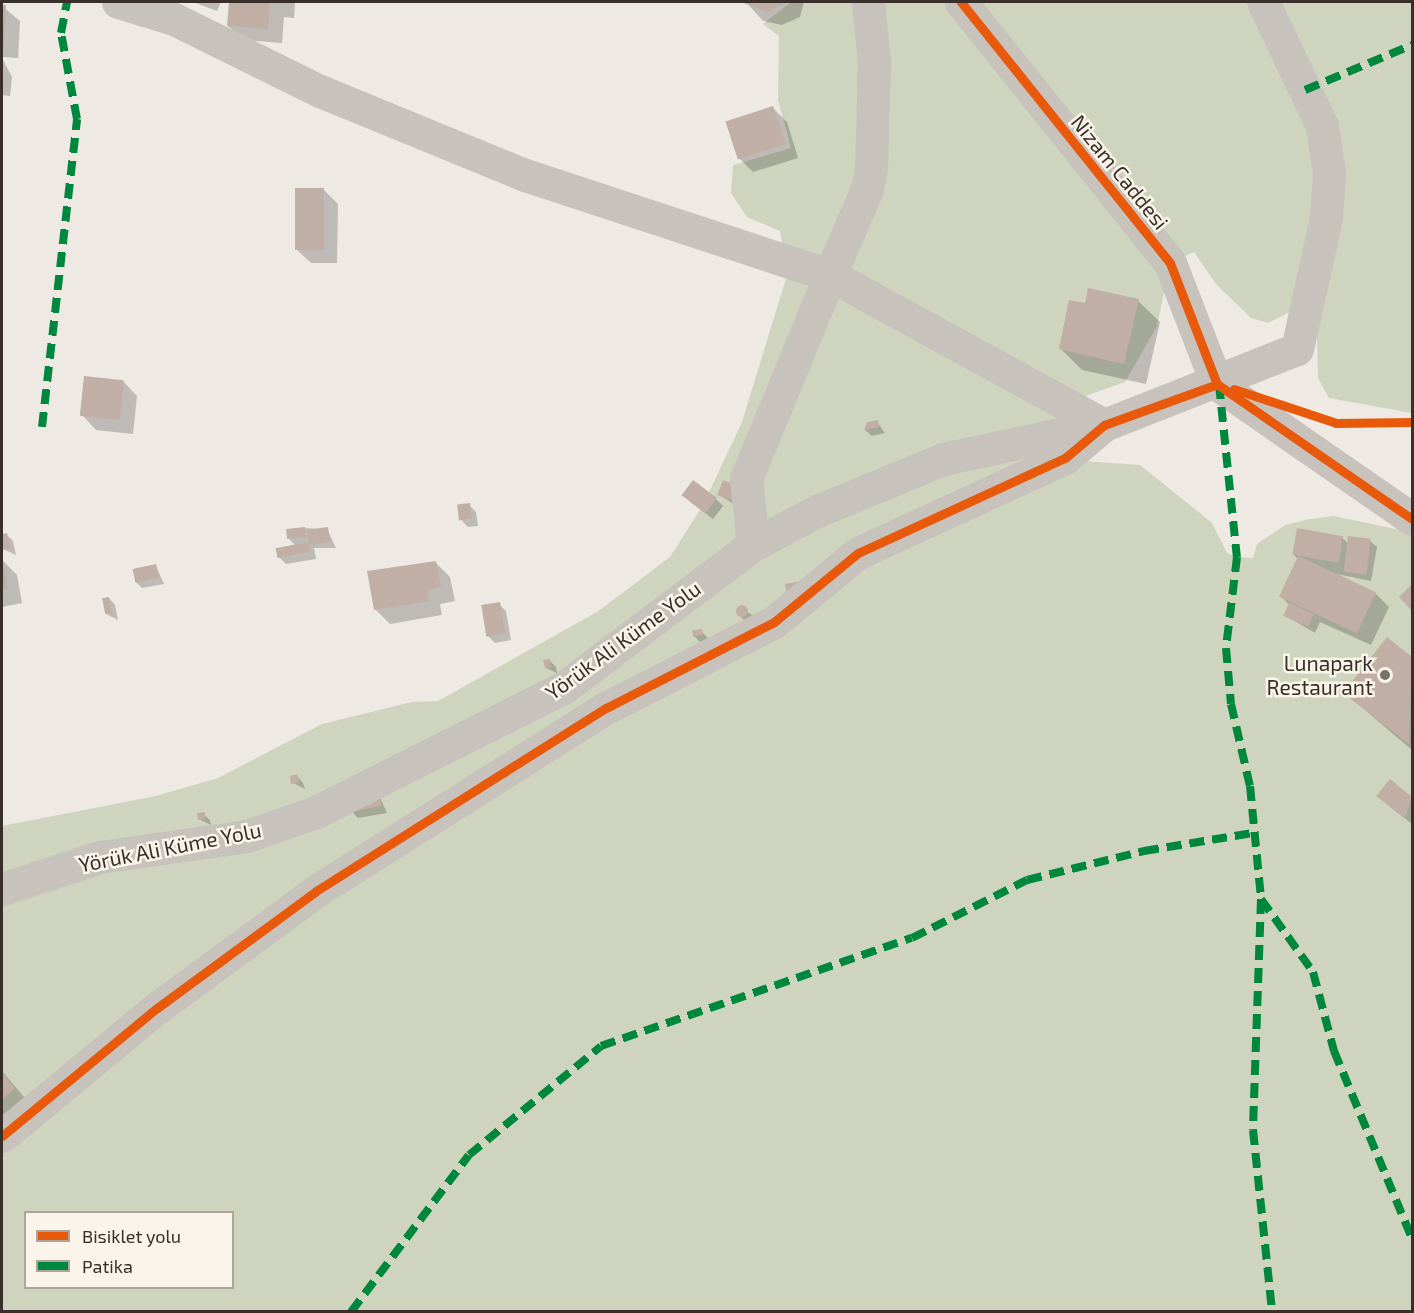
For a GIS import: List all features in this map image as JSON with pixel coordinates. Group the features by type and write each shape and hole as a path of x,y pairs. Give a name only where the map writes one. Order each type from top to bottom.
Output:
{"street":[{"path":"118,2 174,19 320,91 525,174 830,275 1104,425"},
{"path":"753,545 746,478 867,189 871,168 874,62 868,2"},
{"name":"Nizam Caddesi","path":"961,2 1170,263 1217,384"},
{"path":"2,1136 157,1008 316,891 606,708 774,622 858,552 1065,458 1104,425 1217,384 1297,349 1326,218 1329,173 1322,126 1263,2"},
{"path":"1217,384 1413,519"},
{"name":"Yörük Ali Küme Yolu","path":"2,889 100,858 247,836 316,812 564,688 753,545 880,481 932,462 1104,425"}],"green space":[{"path":"791,2 1412,2 1412,413 1329,398 1318,378 1316,299 1268,323 1251,318 1216,284 1194,252 1170,263 1157,326 1125,382 1071,401 1083,461 1140,465 1212,523 1227,553 1237,557 1253,558 1257,544 1285,525 1310,519 1334,516 1405,531 1412,526 1412,1311 2,1312 2,826 156,796 218,778 322,724 412,702 438,701 597,612 670,557 703,505 742,422 788,272 780,231 747,217 731,193 733,165 791,148 778,100 779,36 763,24"}],"building":[{"path":"229,2 280,2 270,3 268,29 227,26"},
{"path":"741,2 788,2 767,12"},
{"path":"2,5 6,5 4,45 2,45"},
{"path":"773,106 785,144 738,159 725,121"},
{"path":"295,188 324,188 324,250 295,250"},
{"path":"1088,288 1139,299 1124,364 1059,349 1069,300 1085,303"},
{"path":"84,376 124,380 120,420 80,416"},
{"path":"878,420 879,427 864,430 867,422"},
{"path":"693,480 717,498 706,513 682,495"},
{"path":"723,480 739,486 733,501 717,495"},
{"path":"470,503 472,519 459,520 457,505"},
{"path":"305,527 306,537 287,539 286,529"},
{"path":"328,527 330,542 309,545 307,530"},
{"path":"1297,528 1343,536 1339,563 1292,555"},
{"path":"7,533 10,548 2,550 2,534"},
{"path":"1348,536 1371,539 1366,575 1344,572"},
{"path":"308,542 310,552 278,558 276,548"},
{"path":"2,556 8,589 2,590"},
{"path":"1298,556 1376,592 1357,633 1279,597"},
{"path":"436,561 441,587 427,590 429,601 374,610 367,571"},
{"path":"156,564 159,578 135,583 133,569"},
{"path":"802,581 787,593 785,584"},
{"path":"1412,584 1412,611 1399,597"},
{"path":"109,597 112,613 105,614 102,598"},
{"path":"500,602 505,634 486,637 481,605"},
{"path":"1289,603 1314,614 1308,627 1283,616"},
{"path":"742,605 748,611 742,617 736,611"},
{"path":"702,629 703,635 693,636 692,631"},
{"name":"Lunapark Restaurant","path":"1387,637 1412,657 1409,744 1343,693"},
{"path":"550,659 551,667 545,668 543,660"},
{"path":"297,774 299,783 291,784 290,776"},
{"path":"1390,779 1412,797 1405,818 1376,796"},
{"path":"379,794 381,806 350,812"},
{"path":"205,812 205,819 198,820 197,813"},
{"path":"2,1072 15,1088 2,1100"}],"marked path":[{"path":"42,427 77,119 61,33 67,2"},
{"path":"1305,90 1412,45"},
{"path":"1219,384 1237,557 1226,648 1231,704 1250,786 1261,899 1253,1130 1272,1312"},
{"path":"351,1312 469,1155 601,1046 912,938 1027,880 1144,851 1253,833"},
{"path":"1261,899 1313,972 1334,1051 1412,1238"}],"cycle path":[{"path":"961,2 1170,263 1217,384"},
{"path":"1217,384 1412,519"},
{"path":"2,1136 157,1008 316,891 606,708 774,622 858,553 1065,458 1104,425 1217,384"},
{"path":"1234,389 1336,423 1412,422"}],"place":[{"name":"Lunapark Restaurant","path":"1385,675"}]}
